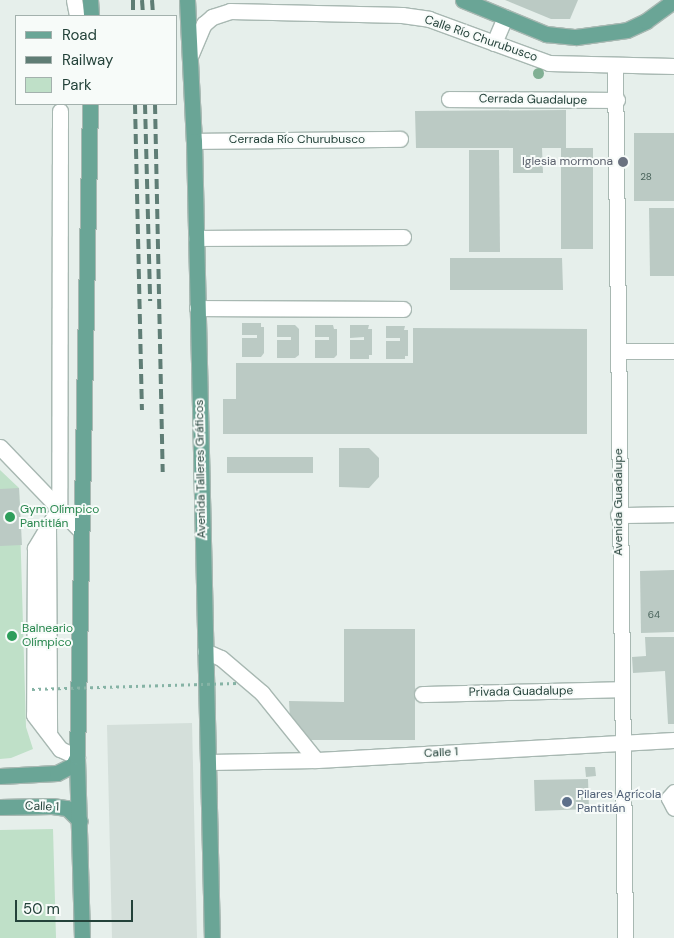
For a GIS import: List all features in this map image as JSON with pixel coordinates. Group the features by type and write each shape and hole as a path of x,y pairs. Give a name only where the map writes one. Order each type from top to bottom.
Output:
{"main road":[{"path":"90,0 91,15"},
{"name":"Avenida Talleres Gráficos","path":"188,0 194,141 212,938"},
{"path":"463,0 561,37 595,36 627,30 646,21 674,1"},
{"path":"82,938 77,758 80,530 90,105"},
{"path":"0,776 57,773 73,765 77,758"},
{"name":"Calle 1","path":"0,807 67,808 80,821"}],"street":[{"path":"74,0 77,15"},
{"name":"Calle Río Churubusco","path":"191,54 204,24 212,17 230,12 402,15 429,19 549,62 615,67 674,66"},
{"path":"494,43 505,17"},
{"name":"Avenida Guadalupe","path":"615,67 620,351 618,515 625,938"},
{"name":"Cerrada Guadalupe","path":"449,99 617,100"},
{"path":"60,111 59,508 48,525 49,734 60,749 77,758"},
{"name":"Cerrada Río Churubusco","path":"194,141 400,139"},
{"path":"196,238 403,237"},
{"path":"197,308 403,309"},
{"path":"620,351 674,351"},
{"path":"0,447 80,530"},
{"path":"618,515 674,514"},
{"path":"205,651 222,658 262,693 316,760"},
{"name":"Privada Guadalupe","path":"422,694 621,689"},
{"name":"Calle 1","path":"209,762 316,760 674,740"},
{"path":"674,792 669,798 674,808"}],"path":[{"path":"32,689 237,683"}],"shaded area":[{"path":"192,723 197,938 112,938 107,725"}],"green space":[{"name":"Balneario Olímpico","path":"0,470 19,488 26,727 33,749 11,758 0,759"},
{"path":"53,829 56,938 0,938 0,830"}],"building":[{"path":"505,0 578,0 570,19 551,19"},
{"path":"566,110 566,148 593,148 593,249 561,249 561,148 542,148 543,173 513,173 513,148 416,148 415,111"},
{"path":"634,133 674,133 674,201 634,201"},
{"path":"469,150 499,150 500,252 469,252"},
{"path":"649,208 674,208 674,276 650,276"},
{"path":"450,258 562,258 563,290 450,290"},
{"path":"242,323 261,323 261,327 264,327 264,353 261,357 242,357 242,338 257,338 257,335 242,335"},
{"path":"277,325 295,325 299,329 299,355 295,358 277,358 277,340 291,340 291,337 277,337"},
{"path":"315,325 333,325 334,329 337,329 337,355 334,358 315,358 315,340 329,340 329,337 315,337"},
{"path":"350,325 369,325 368,329 372,329 372,355 369,355 369,359 350,359 350,340 364,340 364,337 350,338"},
{"path":"386,326 405,326 404,330 408,330 408,356 405,356 405,359 386,359 386,341 400,341 400,338 386,338"},
{"path":"413,328 587,329 587,434 223,434 223,399 236,399 236,363 413,363"},
{"path":"339,448 369,448 379,458 379,477 369,488 339,487"},
{"path":"227,457 313,457 313,473 227,473"},
{"name":"Gym Olímpico Pantitlán","path":"19,488 22,545 0,546 0,489"},
{"path":"674,570 674,632 641,633 640,571"},
{"path":"344,629 415,629 415,740 310,740 290,720 289,701 344,702"},
{"path":"645,637 674,637 674,724 668,724 665,671 633,673 632,657 646,656"},
{"path":"585,767 595,767 596,776 586,777"},
{"path":"588,779 589,809 535,811 534,780"}],"railway":[{"path":"133,0 133,15"},
{"path":"142,0 143,15"},
{"path":"152,0 153,15"},
{"path":"135,105 142,410"},
{"path":"145,105 150,301"},
{"path":"155,105 163,472"}],"place":[{"name":"Iglesia mormona","path":"623,162"},
{"name":"Gym Olímpico Pantitlán","path":"10,517"},
{"name":"Balneario Olímpico","path":"12,636"},
{"name":"Pilares Agrícola Pantitlán","path":"567,802"}]}
